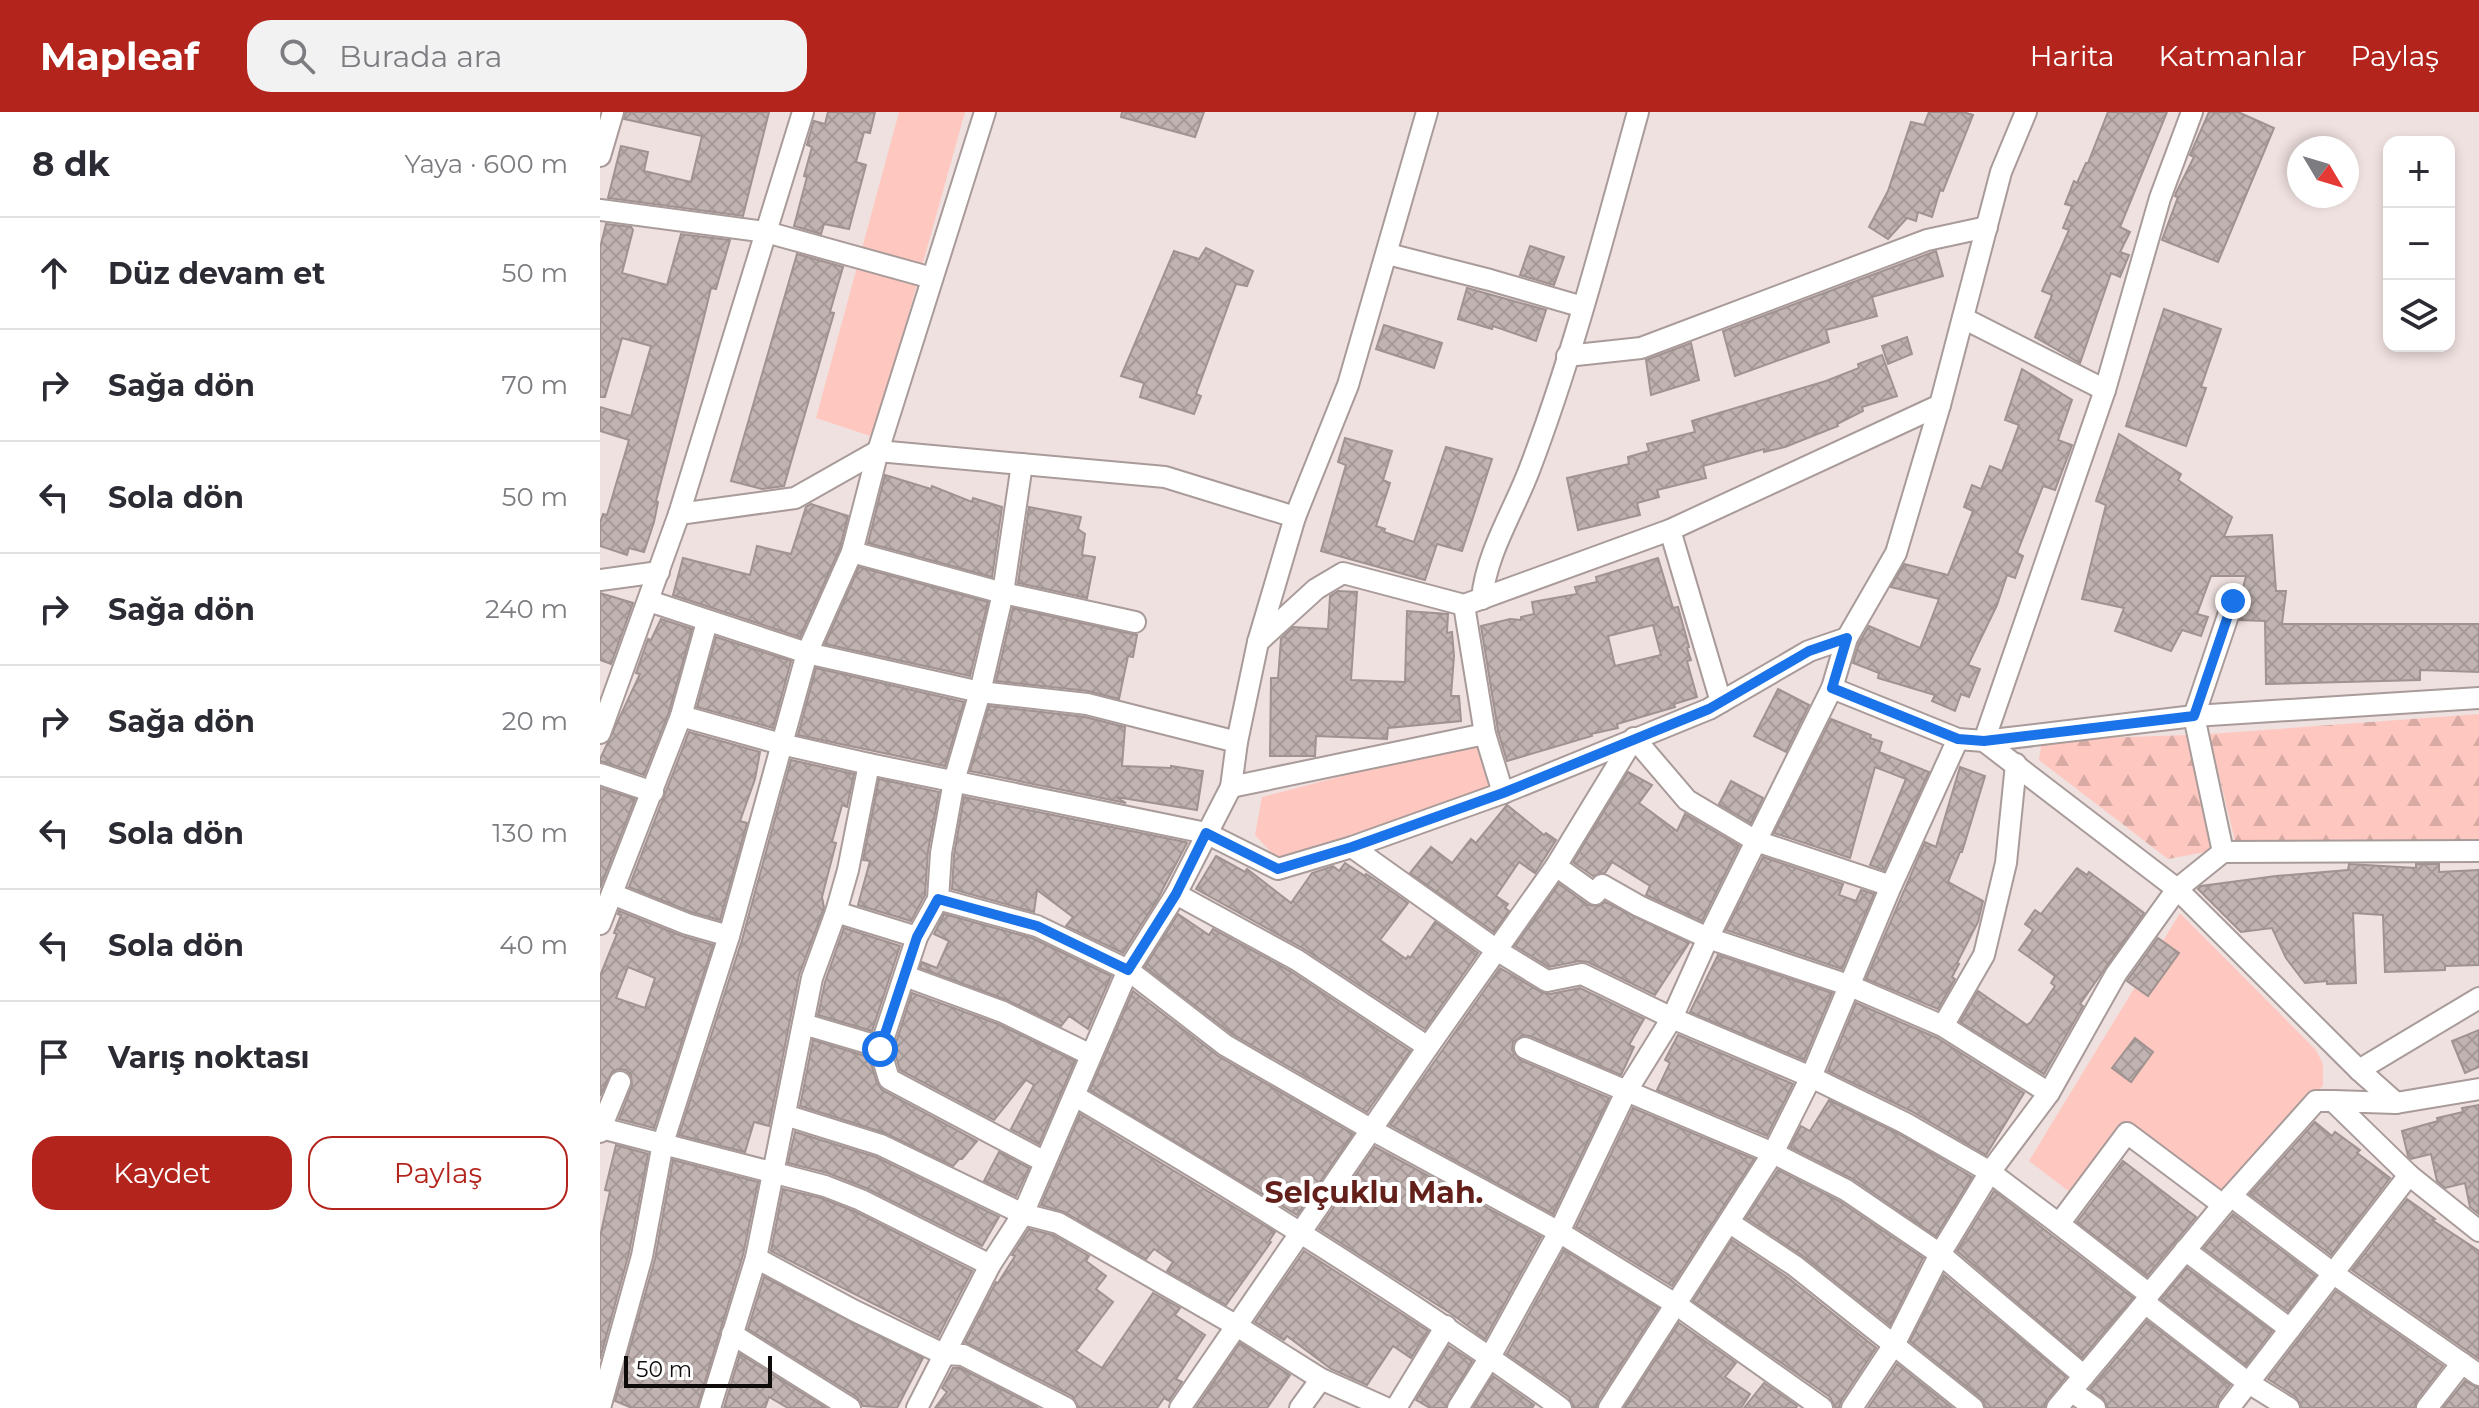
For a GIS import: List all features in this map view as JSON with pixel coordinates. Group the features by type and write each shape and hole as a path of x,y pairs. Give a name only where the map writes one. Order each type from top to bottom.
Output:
{"street":[{"path":"600,156 613,112"},
{"path":"600,733 679,514 803,112"},
{"path":"605,1403 642,1256 663,1143 729,936 807,653 852,552 878,451 985,112"},
{"path":"917,1408 990,1265 1023,1214 1128,970 1176,894 1231,787 1258,642 1295,517 1348,385 1427,112"},
{"path":"1503,793 1485,734 1473,602 1530,468 1583,307 1638,112"},
{"path":"1458,1408 1559,1232 1626,1092 1672,1018 1708,938 1832,688 1847,638 1896,553 1940,405 2001,172 2026,112"},
{"path":"1984,741 2105,390 2160,198 2192,112"},
{"path":"600,210 766,232 932,278"},
{"path":"1567,356 1641,348 1927,240 1987,227"},
{"path":"1388,254 1583,307"},
{"path":"1963,318 2105,390"},
{"path":"1258,642 1316,589 1343,573 1473,602 1670,530 1940,405"},
{"path":"679,514 795,498 878,451 1165,477 1295,517"},
{"path":"1022,464 1003,593 980,692 954,781 941,853 938,899 917,937 881,1047 889,1079 1045,1162"},
{"path":"1670,530 1721,702"},
{"path":"852,552 1003,593 1135,622"},
{"path":"600,580 659,572"},
{"path":"649,601 807,653 980,692 1087,704 1237,742"},
{"path":"2223,852 2194,716 2233,601"},
{"path":"600,924 681,716 707,622"},
{"path":"681,716 869,764 1206,833 1278,869 1352,847 1503,793 1721,702 1809,651 1847,638"},
{"path":"1832,688 1958,739 1984,741 2194,716 2479,698"},
{"path":"1231,787 1485,734"},
{"path":"1634,738 1687,800 1756,841 1891,886"},
{"path":"1180,1408 1556,866 1634,738"},
{"path":"1609,1408 1773,1153 1811,1077 1891,886 1958,739"},
{"path":"1984,741 2177,889 2396,1103"},
{"path":"710,1408 756,1258 812,978 848,870 869,764"},
{"path":"1943,1026 1984,955 2006,863 2016,764"},
{"path":"600,774 653,792"},
{"path":"1352,847 1498,951 1547,981 1582,974 1672,1018 1811,1077 1905,1123 1990,1172 2059,1224 2247,1382 2289,1408"},
{"path":"1852,1408 1895,1343 1940,1254 1990,1172 2049,1093 2116,974 2177,889 2223,852 2479,851"},
{"path":"1556,866 1595,894 1602,885 1708,938 1848,985 1943,1026 2049,1093"},
{"path":"612,894 687,924 729,936"},
{"path":"1176,894 1297,960 1428,1047"},
{"path":"938,899 1037,926 1128,970 1225,1045 1559,1232 1677,1305 1822,1408"},
{"path":"836,912 917,937"},
{"path":"905,976 1003,1012 1091,1055"},
{"path":"2359,1070 2479,998"},
{"path":"803,1024 881,1047"},
{"path":"1525,1048 1773,1153 1846,1190 1940,1254 2078,1383 2095,1408"},
{"path":"620,1082 600,1130 663,1143 825,1186 861,1200 990,1265"},
{"path":"2057,1408 2185,1250 2316,1101 2396,1103 2479,1089"},
{"path":"1075,1096 1302,1232 1446,1326 1561,1408"},
{"path":"2333,1101 2409,1175 2479,1231"},
{"path":"785,1115 881,1145 1023,1214 1058,1223 1237,1326 1321,1379 1386,1408"},
{"path":"2059,1224 2127,1133 2471,1369 2427,1408"},
{"path":"2229,1408 2409,1175"},
{"path":"1730,1223 1795,1266 1973,1408"},
{"path":"2185,1250 2290,1329"},
{"path":"756,1258 943,1354 963,1355 1066,1408"},
{"path":"1396,1408 1446,1326"},
{"path":"732,1334 850,1408"},
{"path":"1300,1408 1321,1379"}],"green space":[{"path":"899,112 965,112 878,424 870,436 816,418"},
{"path":"2479,714 2479,840 2235,841 2209,734"},
{"path":"2187,735 2211,851 2168,859 2039,760 2042,740"},
{"path":"1480,740 1489,789 1277,859 1255,835 1262,797"},
{"path":"2180,913 2316,1050 2323,1064 2323,1086 2278,1127 2223,1191 2126,1121 2071,1193 2029,1161"}],"building":[{"path":"626,112 769,112 743,216 608,198 621,146 648,152 644,171 691,182 702,136 624,119"},
{"path":"828,112 875,112 870,133 864,132 856,162 866,165 849,229 824,224 821,234 794,226 807,177 804,176 812,147 807,145 813,123 825,124"},
{"path":"1122,112 1204,112 1195,137 1121,117"},
{"path":"1929,112 1973,115 1943,191 1940,190 1932,217 1918,212 1916,221 1907,218 1888,239 1869,227 1888,191 1911,122 1924,125"},
{"path":"2108,112 2167,112 2120,227 2130,232 2120,252 2129,255 2120,277 2111,273 2080,363 2035,337 2052,295 2042,291 2069,230 2063,228 2072,206 2065,204 2074,181 2077,183 2088,163"},
{"path":"2209,112 2238,112 2274,128 2218,262 2162,240 2178,197 2176,193 2194,157 2190,155"},
{"path":"606,224 631,227 633,230 622,273 667,285 681,234 730,240 716,289 711,288 656,501 654,522 644,552 629,548 627,555 600,546 600,523 603,514 607,515 629,440 600,431 600,407 631,416 651,346 622,338 605,397 600,397 600,248"},
{"path":"1530,246 1564,257 1554,285 1520,275"},
{"path":"1206,248 1253,271 1247,286 1236,284 1196,394 1201,396 1194,414 1140,397 1144,383 1121,376 1174,251 1199,259"},
{"path":"1936,251 1943,276 1872,297 1877,316 1826,330 1829,342 1735,376 1723,331"},
{"path":"797,254 843,267 830,312 834,313 784,486 762,489 731,481"},
{"path":"1467,288 1546,310 1536,341 1493,326 1492,329 1458,319"},
{"path":"2164,309 2221,329 2201,387 2206,388 2186,446 2126,426"},
{"path":"1384,325 1442,343 1434,368 1376,349"},
{"path":"1907,337 1912,354 1888,364 1882,346"},
{"path":"1691,343 1699,380 1651,395 1646,360"},
{"path":"1882,355 1897,396 1862,407 1863,411 1838,426 1785,447 1764,452 1764,449 1703,466 1706,478 1657,490 1659,497 1637,503 1640,515 1578,530 1567,478 1629,464 1628,457 1649,451 1647,444 1695,432 1692,421 1826,381"},
{"path":"2022,369 2072,400 2058,440 2072,445 2055,490 2043,486 2017,553 2023,556 2015,578 2007,575 1997,605 1968,665 1980,669 1969,697 1961,694 1955,711 1932,701 1935,695 1878,678 1879,673 1853,663 1859,643 1869,626 1920,648 1939,599 1891,587 1904,564 1948,575 1973,511 1964,507 1972,485 1981,489 1990,466 2002,471 2019,425 2005,420"},
{"path":"2119,434 2181,474 2178,480 2232,517 2224,537 2272,535 2276,591 2286,591 2282,624 2479,624 2479,672 2420,670 2420,680 2266,684 2265,621 2240,620 2245,604 2242,592 2246,576 2211,576 2197,614 2208,617 2201,636 2182,630 2171,651 2115,631 2124,608 2082,599 2106,505 2096,501"},
{"path":"1345,438 1392,451 1383,480 1390,483 1376,526 1385,529 1384,532 1414,542 1446,447 1492,459 1462,551 1437,544 1425,580 1321,551 1346,465 1338,462"},
{"path":"885,475 931,489 932,486 972,502 973,498 1002,507 992,577 868,543"},
{"path":"811,504 848,516 840,548 800,637 673,595 683,558 750,575 757,546 791,554 806,507"},
{"path":"1029,507 1081,517 1078,529 1085,534 1082,555 1095,557 1087,598 1018,583"},
{"path":"1658,558 1673,608 1678,607 1689,647 1691,660 1687,661 1697,697 1674,704 1675,707 1617,724 1618,728 1507,761 1498,731 1481,626 1510,619 1521,620 1521,617 1534,614 1532,602 1577,594 1575,587 1597,582 1596,577","holes":["1653,625 1661,655 1615,666 1608,636"]},
{"path":"859,567 988,602 970,676 825,644"},
{"path":"1338,591 1357,592 1351,680 1405,682 1407,611 1448,614 1447,633 1452,632 1454,656 1451,696 1459,696 1461,721 1388,728 1387,739 1316,736 1315,756 1270,756 1271,678 1278,678 1281,639 1293,627 1328,629 1330,596"},
{"path":"600,593 633,603 611,664 600,660"},
{"path":"1013,608 1137,635 1133,657 1128,656 1119,699 1088,691 996,681"},
{"path":"661,619 692,629 669,712 644,775 600,759 640,674 636,673 648,639 651,640"},
{"path":"716,637 791,661 773,728 697,707"},
{"path":"816,668 964,702 945,766 798,735"},
{"path":"1778,689 1809,705 1786,752 1754,736"},
{"path":"989,706 1085,717 1125,727 1122,766 1171,766 1203,771 1197,810 1116,797 1126,803 970,771"},
{"path":"1831,719 1882,742 1879,752 1929,772 1884,870 1870,865 1906,779 1875,767 1850,858 1774,833"},
{"path":"689,732 760,752 755,779 740,821 747,823 720,920 629,887"},
{"path":"791,760 854,774 847,807 842,805 832,842 836,843 822,897 824,908 799,975 769,1126 754,1122 745,1152 679,1135 742,940"},
{"path":"1960,767 1985,776 1962,852 1948,882 1983,901 1978,922 1957,963 1952,977 1955,979 1938,1009 1866,979 1925,842 1936,847"},
{"path":"1628,772 1652,785 1639,803 1677,831 1685,814 1739,846 1702,921 1646,895 1650,886 1612,862 1605,873 1593,876 1573,862"},
{"path":"879,779 939,792 928,851 925,895 911,921 858,905 870,861 863,860"},
{"path":"1731,781 1763,798 1751,823 1719,804"},
{"path":"600,788 635,799 600,888"},
{"path":"964,797 1187,843 1157,900 1123,953 1066,926 1073,917 1037,890 1034,912 952,889 954,855"},
{"path":"1507,805 1544,835 1546,833 1556,840 1535,873 1519,862 1496,896 1508,904 1505,908 1509,911 1494,932 1410,873 1431,847 1452,863 1471,839 1476,843"},
{"path":"1216,856 1245,872 1247,869 1291,903 1312,873 1333,866 1339,871 1345,863 1408,903 1380,940 1406,959 1408,956 1410,958 1435,922 1478,953 1425,1029 1304,949 1196,889"},
{"path":"1763,857 1843,884 1839,895 1856,901 1861,890 1874,894 1842,969 1726,930"},
{"path":"2349,864 2416,868 2416,864 2439,864 2439,872 2479,870 2479,965 2445,966 2445,970 2385,972 2383,915 2353,913 2356,983 2305,983 2286,958 2272,928 2241,932 2198,889 2201,886 2276,876 2348,870"},
{"path":"2077,868 2087,875 2089,872 2144,913 2080,1004 2083,1006 2044,1074 1960,1022 1978,991 2027,1025 2031,1022 2055,986 2051,983 2055,976 2019,950 2033,930 2025,924 2035,910 2041,914"},
{"path":"1559,884 1588,905 1599,906 1605,902 1689,943 1655,995 1588,962 1549,967 1515,946"},
{"path":"619,911 713,945 654,1128 619,1119 632,1086 631,1075 626,1070 612,1072 600,1096 600,976 617,934 614,933 621,915","holes":["628,967 655,978 645,1008 616,998"]},
{"path":"944,914 1032,938 1111,976 1088,1029 1069,1016 1061,1026 1007,1000 920,968 922,962 937,968 949,941 934,934"},
{"path":"1178,914 1209,935 1213,929 1290,971 1410,1051 1367,1112 1232,1034 1145,967"},
{"path":"844,928 900,946 872,1031 818,1015 825,982"},
{"path":"2158,938 2179,953 2148,996 2127,981"},
{"path":"1718,955 1832,993 1804,1060 1690,1012"},
{"path":"1500,968 1541,992 1550,994 1580,988 1644,1019 1629,1045 1634,1047 1621,1075 1530,1036 1523,1035 1513,1042 1512,1050 1520,1060 1609,1098 1553,1214 1390,1125"},
{"path":"1133,991 1218,1056 1353,1134 1297,1215 1090,1090"},
{"path":"912,993 998,1024 1075,1061 1039,1144 1011,1129 1034,1085 1026,1080 994,1120 900,1070 894,1049"},
{"path":"1856,1003 1937,1038 2024,1093 1986,1155 1911,1111 1828,1071"},
{"path":"2479,1030 2479,1067 2465,1073 2452,1041"},
{"path":"1678,1035 1793,1084 1767,1136 1657,1090 1670,1063 1665,1060"},
{"path":"2135,1038 2153,1052 2131,1082 2112,1068"},
{"path":"813,1040 869,1057 882,1090 977,1141 953,1166 885,1133 800,1106"},
{"path":"1829,1100 1899,1134 1972,1177 1936,1236 1853,1179 1790,1147 1801,1126 1810,1131"},
{"path":"2479,1105 2479,1214 2470,1207 2465,1183 2445,1188 2437,1181 2431,1154 2411,1159 2408,1156 2402,1131 2463,1112 2462,1108"},
{"path":"1633,1108 1754,1159 1672,1286 1576,1227"},
{"path":"1080,1114 1275,1232 1226,1305 1167,1271 1173,1262 1154,1249 1146,1259 1064,1212 1041,1205"},
{"path":"2315,1122 2332,1136 2335,1132 2360,1150 2357,1153 2390,1178 2331,1255 2250,1194"},
{"path":"795,1132 876,1157 999,1217 982,1246 866,1188 828,1173 788,1163"},
{"path":"616,1145 648,1154 629,1253 600,1359 600,1237 610,1191 605,1190"},
{"path":"1375,1147 1541,1237 1485,1339 1319,1229"},
{"path":"999,1152 1029,1168 1016,1196 984,1181"},
{"path":"673,1160 758,1182 743,1255 697,1408 632,1408 615,1401 655,1259"},
{"path":"2123,1161 2196,1217 2147,1276 2077,1222"},
{"path":"1778,1170 1839,1201 1923,1258 1890,1325 1803,1256 1746,1218"},
{"path":"783,1189 821,1198 856,1212 972,1271 938,1337 771,1251"},
{"path":"1994,1191 2133,1298 2082,1358 1957,1251"},
{"path":"2407,1199 2479,1251 2479,1359 2352,1270"},
{"path":"2233,1214 2315,1276 2288,1311 2204,1248"},
{"path":"1029,1229 1053,1235 1089,1256 1086,1261 1106,1276 1096,1289 1113,1302 1076,1351 1102,1368 1153,1293 1180,1308 1175,1315 1205,1335 1176,1379 1182,1382 1169,1401 1164,1398 1157,1408 1079,1408 1072,1396 965,1342 996,1282"},
{"path":"1732,1240 1787,1277 1876,1348 1839,1408 1835,1407 1830,1397 1693,1301"},
{"path":"1564,1250 1658,1308 1596,1408 1574,1408 1569,1397 1507,1354"},
{"path":"1304,1251 1428,1331 1411,1358 1393,1346 1367,1385 1331,1369 1287,1336 1284,1340 1255,1322"},
{"path":"2187,1268 2272,1331 2246,1365 2161,1299"},
{"path":"1944,1275 2066,1377 2044,1408 1986,1408 1981,1398 1910,1341"},
{"path":"764,1277 923,1358 897,1408 863,1406 857,1397 748,1329"},
{"path":"2336,1291 2443,1366 2414,1408 2302,1408 2296,1397 2268,1379"},
{"path":"2147,1321 2230,1385 2216,1408 2108,1408 2103,1398 2090,1389"},
{"path":"1679,1323 1736,1363 1725,1377 1750,1394 1741,1408 1624,1408"},
{"path":"1240,1343 1290,1375 1267,1408 1196,1408"},
{"path":"1449,1346 1472,1361 1445,1408 1430,1408 1416,1400"},
{"path":"740,1354 826,1408 788,1408 769,1397 765,1408 724,1408"},
{"path":"1897,1364 1952,1408 1868,1408"},
{"path":"953,1368 960,1368 1038,1408 935,1408 947,1392 942,1388"},
{"path":"1493,1376 1534,1405 1532,1408 1473,1408"},
{"path":"2465,1381 2479,1388 2479,1408 2443,1408"},
{"path":"1764,1383 1797,1406 1796,1408 1744,1408"}],"district":[{"name":"Selçuklu Mah.","path":"1374,1193"}],"route":[{"path":"880,1049 917,937 938,899 1037,926 1128,970 1176,894 1206,833 1278,869 1352,847 1503,793 1709,709 1809,651 1847,638 1832,688 1958,739 1984,741 2194,716 2233,601"}]}
